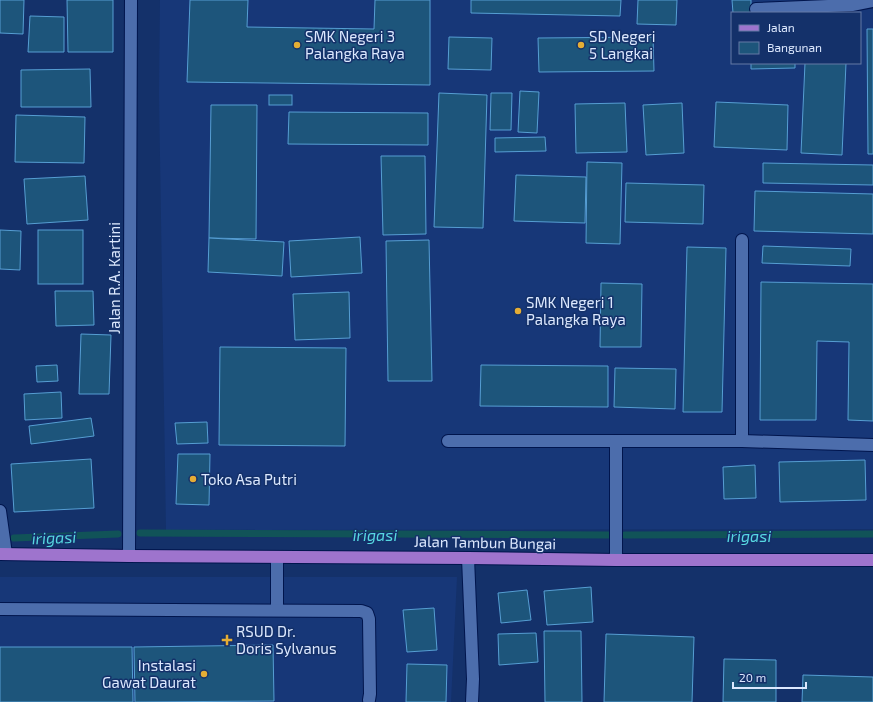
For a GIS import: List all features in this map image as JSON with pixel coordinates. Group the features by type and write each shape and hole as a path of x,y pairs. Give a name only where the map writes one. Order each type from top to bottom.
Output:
{"main road":[{"name":"Jalan Tambun Bungai","path":"3,554 616,560 873,560"}],"street":[{"name":"Jalan R.A. Kartini","path":"129,556 131,0"},
{"path":"756,9 852,5 873,1"},
{"path":"742,240 742,441"},
{"path":"448,441 742,441 873,445"},
{"path":"616,442 616,560"},
{"path":"0,511 3,554"},
{"path":"277,557 277,610"},
{"path":"468,558 473,679 472,702"},
{"path":"0,609 361,611 367,613 370,619 369,700"}],"shaded area":[{"name":"SMK Negeri 1 Palangka Raya","path":"160,0 873,0 873,529 166,530 159,94"},
{"name":"RSUD Dr. Doris Sylvanus","path":"0,577 457,577 451,702 0,702"}],"building":[{"path":"0,0 24,0 23,34 0,33"},
{"path":"67,0 113,0 113,52 68,52"},
{"name":"SMK Negeri 3 Palangka Raya","path":"190,0 248,0 247,27 374,29 375,0 430,0 430,85 187,82"},
{"path":"471,0 621,0 620,16 471,13"},
{"path":"638,0 677,0 676,25 637,24"},
{"path":"732,0 751,0 751,12 733,12"},
{"path":"30,16 64,17 64,52 28,52"},
{"path":"867,29 873,29 873,154 868,154"},
{"path":"449,37 492,38 491,70 448,69"},
{"path":"653,37 654,71 539,72 538,38"},
{"path":"751,64 795,64 795,68 751,69"},
{"path":"805,64 846,64 842,155 801,153"},
{"path":"90,69 91,107 21,107 21,70"},
{"path":"520,91 539,92 537,133 518,132"},
{"path":"439,93 487,95 483,228 434,227"},
{"path":"491,93 512,93 511,130 490,130"},
{"path":"269,95 292,95 292,105 269,105"},
{"path":"716,102 788,105 787,150 714,147"},
{"path":"625,103 627,152 576,153 575,104"},
{"path":"682,103 684,153 646,155 643,105"},
{"path":"211,105 257,105 256,239 209,238"},
{"path":"289,112 428,113 428,145 288,144"},
{"path":"16,115 85,117 84,163 15,162"},
{"path":"545,137 546,151 495,152 495,138"},
{"path":"381,156 425,156 426,234 383,235"},
{"path":"587,162 622,163 620,244 586,243"},
{"path":"763,163 873,165 873,185 763,183"},
{"path":"516,175 586,177 585,223 514,221"},
{"path":"85,176 88,220 27,224 24,179"},
{"path":"626,183 704,185 703,224 625,222"},
{"path":"755,191 873,194 873,234 754,231"},
{"path":"0,230 21,231 20,270 0,269"},
{"path":"38,230 83,230 83,284 38,284"},
{"path":"360,237 362,273 291,277 289,241"},
{"path":"209,238 284,242 282,276 208,272"},
{"path":"429,240 432,381 388,381 386,241"},
{"path":"763,246 851,249 850,266 762,263"},
{"path":"687,247 726,248 722,412 683,412"},
{"path":"761,282 873,284 873,421 848,420 849,342 817,341 816,420 760,420"},
{"path":"601,283 642,284 641,347 600,347"},
{"path":"55,291 93,291 94,325 56,326"},
{"path":"349,292 350,338 295,340 293,294"},
{"path":"81,334 111,335 109,394 79,394"},
{"path":"220,347 346,348 345,446 219,445"},
{"path":"57,365 58,381 37,382 36,366"},
{"path":"481,365 608,366 608,407 480,406"},
{"path":"615,368 676,369 675,409 614,407"},
{"path":"61,392 62,418 25,420 24,394"},
{"path":"91,418 94,436 31,444 29,426"},
{"path":"207,422 208,443 177,444 175,423"},
{"name":"Toko Asa Putri","path":"178,454 210,454 209,505 176,504"},
{"path":"91,459 94,508 14,512 11,464"},
{"path":"865,460 866,500 780,502 779,462"},
{"path":"755,465 756,498 724,499 723,467"},
{"path":"591,587 593,622 547,625 544,591"},
{"path":"527,590 531,620 501,623 498,593"},
{"path":"434,608 437,650 407,652 403,610"},
{"path":"544,631 581,631 582,702 545,702"},
{"path":"536,633 538,662 499,665 498,634"},
{"path":"606,634 694,637 692,702 604,702"},
{"name":"Instalasi Gawat Daurat","path":"273,645 274,701 135,702 134,647"},
{"path":"0,647 132,647 133,702 0,702"},
{"path":"724,659 776,660 776,702 723,702"},
{"path":"407,664 447,665 446,702 406,702"},
{"path":"803,675 873,677 873,702 802,702"}],"waterway":[{"name":"irigasi","path":"140,533 610,535"},
{"name":"irigasi","path":"14,538 118,534"},
{"name":"irigasi","path":"625,535 873,534"}],"place":[{"name":"SMK Negeri 3 Palangka Raya","path":"297,45"},
{"name":"SD Negeri 5 Langkai","path":"581,45"},
{"name":"SMK Negeri 1 Palangka Raya","path":"518,311"},
{"name":"Toko Asa Putri","path":"193,479"},
{"name":"RSUD Dr. Doris Sylvanus","path":"227,640"},
{"name":"Instalasi Gawat Daurat","path":"204,674"}]}
